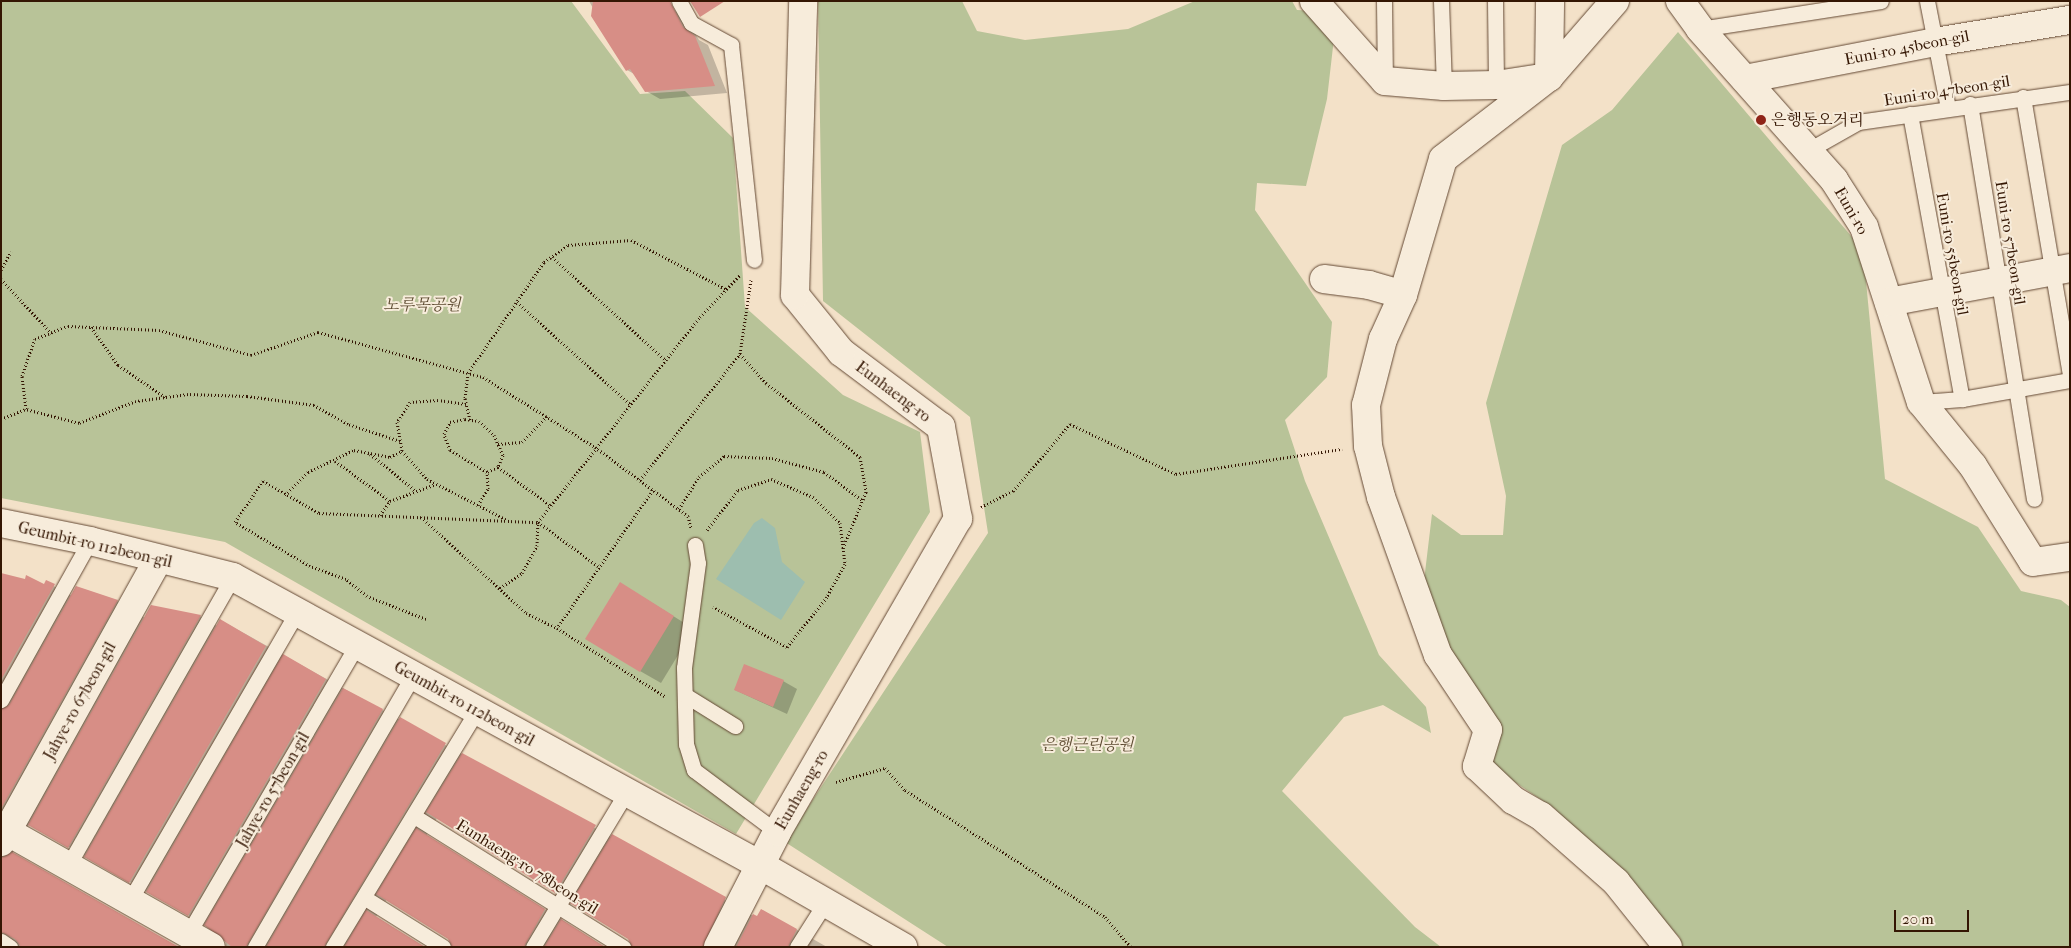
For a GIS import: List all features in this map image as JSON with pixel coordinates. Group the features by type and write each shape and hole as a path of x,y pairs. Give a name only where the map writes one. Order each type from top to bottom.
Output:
{"street":[{"name":"Eunhaeng-ro","path":"718,947 762,866 777,832 958,519 941,427 841,352 795,295 803,1"},
{"path":"1314,1 1385,81 1444,86 1496,86 1549,77"},
{"path":"1549,77 1550,1"},
{"path":"1615,1 1549,77 1442,160 1403,296 1383,339 1366,405 1368,446 1381,497 1438,655 1488,730 1476,766 1513,800 1540,816 1616,882 1668,947"},
{"name":"Euni-ro","path":"1680,1 1700,29 1834,180 1864,228 1921,402"},
{"name":"Euni-ro 45beon-gil","path":"1745,79 1935,42 2070,20"},
{"path":"1889,302 1940,290 2061,269"},
{"path":"1324,279 1369,285 1403,296"},
{"path":"1921,402 1973,466 2033,562 2070,557"},
{"name":"Geumbit-ro 112beon-gil","path":"1,524 90,541 158,560 233,577 476,712 762,866 887,943"},
{"name":"Jahye-ro 67beon-gil","path":"4,834 158,560"},
{"name":"Jahye-ro 57beon-gil","path":"4,834 69,864 200,942"}],"lane":[{"path":"679,1 691,23 731,45 754,260"},
{"path":"1384,1 1385,81"},
{"path":"1441,1 1444,86"},
{"path":"1496,1 1496,86"},
{"path":"1700,29 1881,1"},
{"path":"1926,1 1948,108"},
{"name":"Euni-ro 47beon-gil","path":"1807,151 1858,122 1970,104 2070,92"},
{"path":"1921,402 1962,399 2070,378 2061,269 2023,97"},
{"name":"Euni-ro 57beon-gil","path":"1970,104 2017,388"},
{"name":"Euni-ro 55beon-gil","path":"1910,114 1940,290 1962,399"},
{"path":"2017,388 2034,499"},
{"path":"1,700 90,541"},
{"path":"695,545 698,563 684,668 686,744 694,770 777,832"},
{"path":"69,864 233,577"},
{"path":"130,900 296,612"},
{"name":"Jahye-ro 57beon-gil","path":"200,942 357,645"},
{"path":"254,947 413,676"},
{"path":"685,702 735,726"},
{"path":"333,947 365,898 476,712"},
{"path":"533,947 626,793"},
{"name":"Eunhaeng-ro 78beon-gil","path":"414,816 623,947"},
{"path":"365,898 443,947"},
{"path":"797,947 825,904"},
{"path":"1,941 10,947"}],"path":[{"path":"470,420 466,404 468,373 544,262 568,245 631,240 726,289"},
{"path":"1,270 11,251"},
{"path":"552,257 665,360"},
{"path":"500,588 522,573 537,546 538,522 595,447 665,360 726,289 754,260"},
{"path":"640,480 740,354 754,260"},
{"path":"1,279 51,333"},
{"path":"517,302 630,404"},
{"path":"26,409 22,376 35,339 68,326 159,330 252,355 318,332 483,377 595,447 680,509 688,516 695,545"},
{"path":"91,327 118,365 166,398"},
{"path":"740,354 766,383 860,457 866,492 843,548"},
{"path":"1,418 26,409 79,423 136,401 188,394 247,396 314,405 348,424 400,441"},
{"path":"466,404 438,400 410,402 397,422 402,451 427,479 510,521"},
{"path":"498,444 522,442 547,416"},
{"path":"470,420 484,425 494,434 503,455 498,467 487,472 450,450 444,434 450,422 470,420"},
{"path":"958,519 1013,491 1070,424 1176,474 1368,446"},
{"path":"285,495 308,472 335,461 354,450 390,458 402,451"},
{"path":"369,454 414,490"},
{"path":"680,509 699,477 724,456 772,458 824,472 862,500"},
{"path":"335,461 390,501"},
{"path":"498,467 551,506"},
{"path":"478,505 488,489 487,472"},
{"path":"693,596 787,647 827,597 845,564 840,523 813,497 770,479 738,490 695,545"},
{"path":"426,619 367,596 346,579 310,566 235,522 263,480 285,495 319,513 538,522 599,567"},
{"path":"379,515 390,501 436,483"},
{"path":"557,628 653,490"},
{"path":"421,517 526,613 557,628 685,702"},
{"path":"885,768 905,790 1104,917 1131,947"}],"green space":[{"name":"노루목공원","path":"1,1 571,1 640,94 685,91 733,138 745,307 843,395 920,432 930,512 736,834 225,542 1,498"},
{"name":"은행근린공원","path":"818,1 962,1 977,31 1025,40 1128,29 1195,1 1292,1 1297,10 1337,12 1327,99 1306,186 1257,183 1255,210 1332,322 1327,377 1285,420 1305,481 1379,655 1426,707 1431,733 1383,705 1344,717 1282,791 1415,927 1441,947 948,947 785,842 988,533 970,417 823,301"},
{"path":"1678,32 1863,250 1885,479 1978,527 2021,591 2061,600 2070,607 2070,947 1681,947 1680,938 1643,898 1614,883 1555,809 1470,752 1482,726 1418,631 1432,514 1461,535 1503,535 1506,496 1486,403 1562,145 1612,110"}],"shaded area":[{"path":"762,518 775,528 782,562 805,582 781,620 716,579 754,523"}],"building":[{"path":"593,1 670,1 683,27 695,36 715,86 645,92 630,69 626,71 591,16"},
{"path":"690,1 725,1 700,17"},
{"path":"1,573 25,579 26,575 44,584 46,580 55,584 1,680"},
{"path":"620,582 674,616 640,672 585,639"},
{"path":"76,586 118,600 1,809 1,709 9,705"},
{"path":"151,605 201,615 68,848 28,825"},
{"path":"220,619 266,646 129,883 84,857"},
{"path":"283,654 326,679 188,916 146,892"},
{"path":"744,664 784,680 773,707 734,690"},
{"path":"343,688 383,709 246,947 232,947 204,925"},
{"path":"400,717 446,743 324,947 266,947"},
{"path":"462,753 596,825 555,893 426,812"},
{"path":"416,828 545,909 524,947 452,947 448,939 376,894"},
{"path":"612,834 726,897 703,947 632,947 628,939 570,903"},
{"path":"12,852 179,947 21,947 15,939 1,932 1,858"},
{"path":"761,909 797,929 788,947 736,947 753,914 757,916"},
{"path":"366,910 425,947 344,947"},
{"path":"561,919 605,947 544,947"}],"place":[{"name":"은행동오거리","path":"1761,120"}]}
